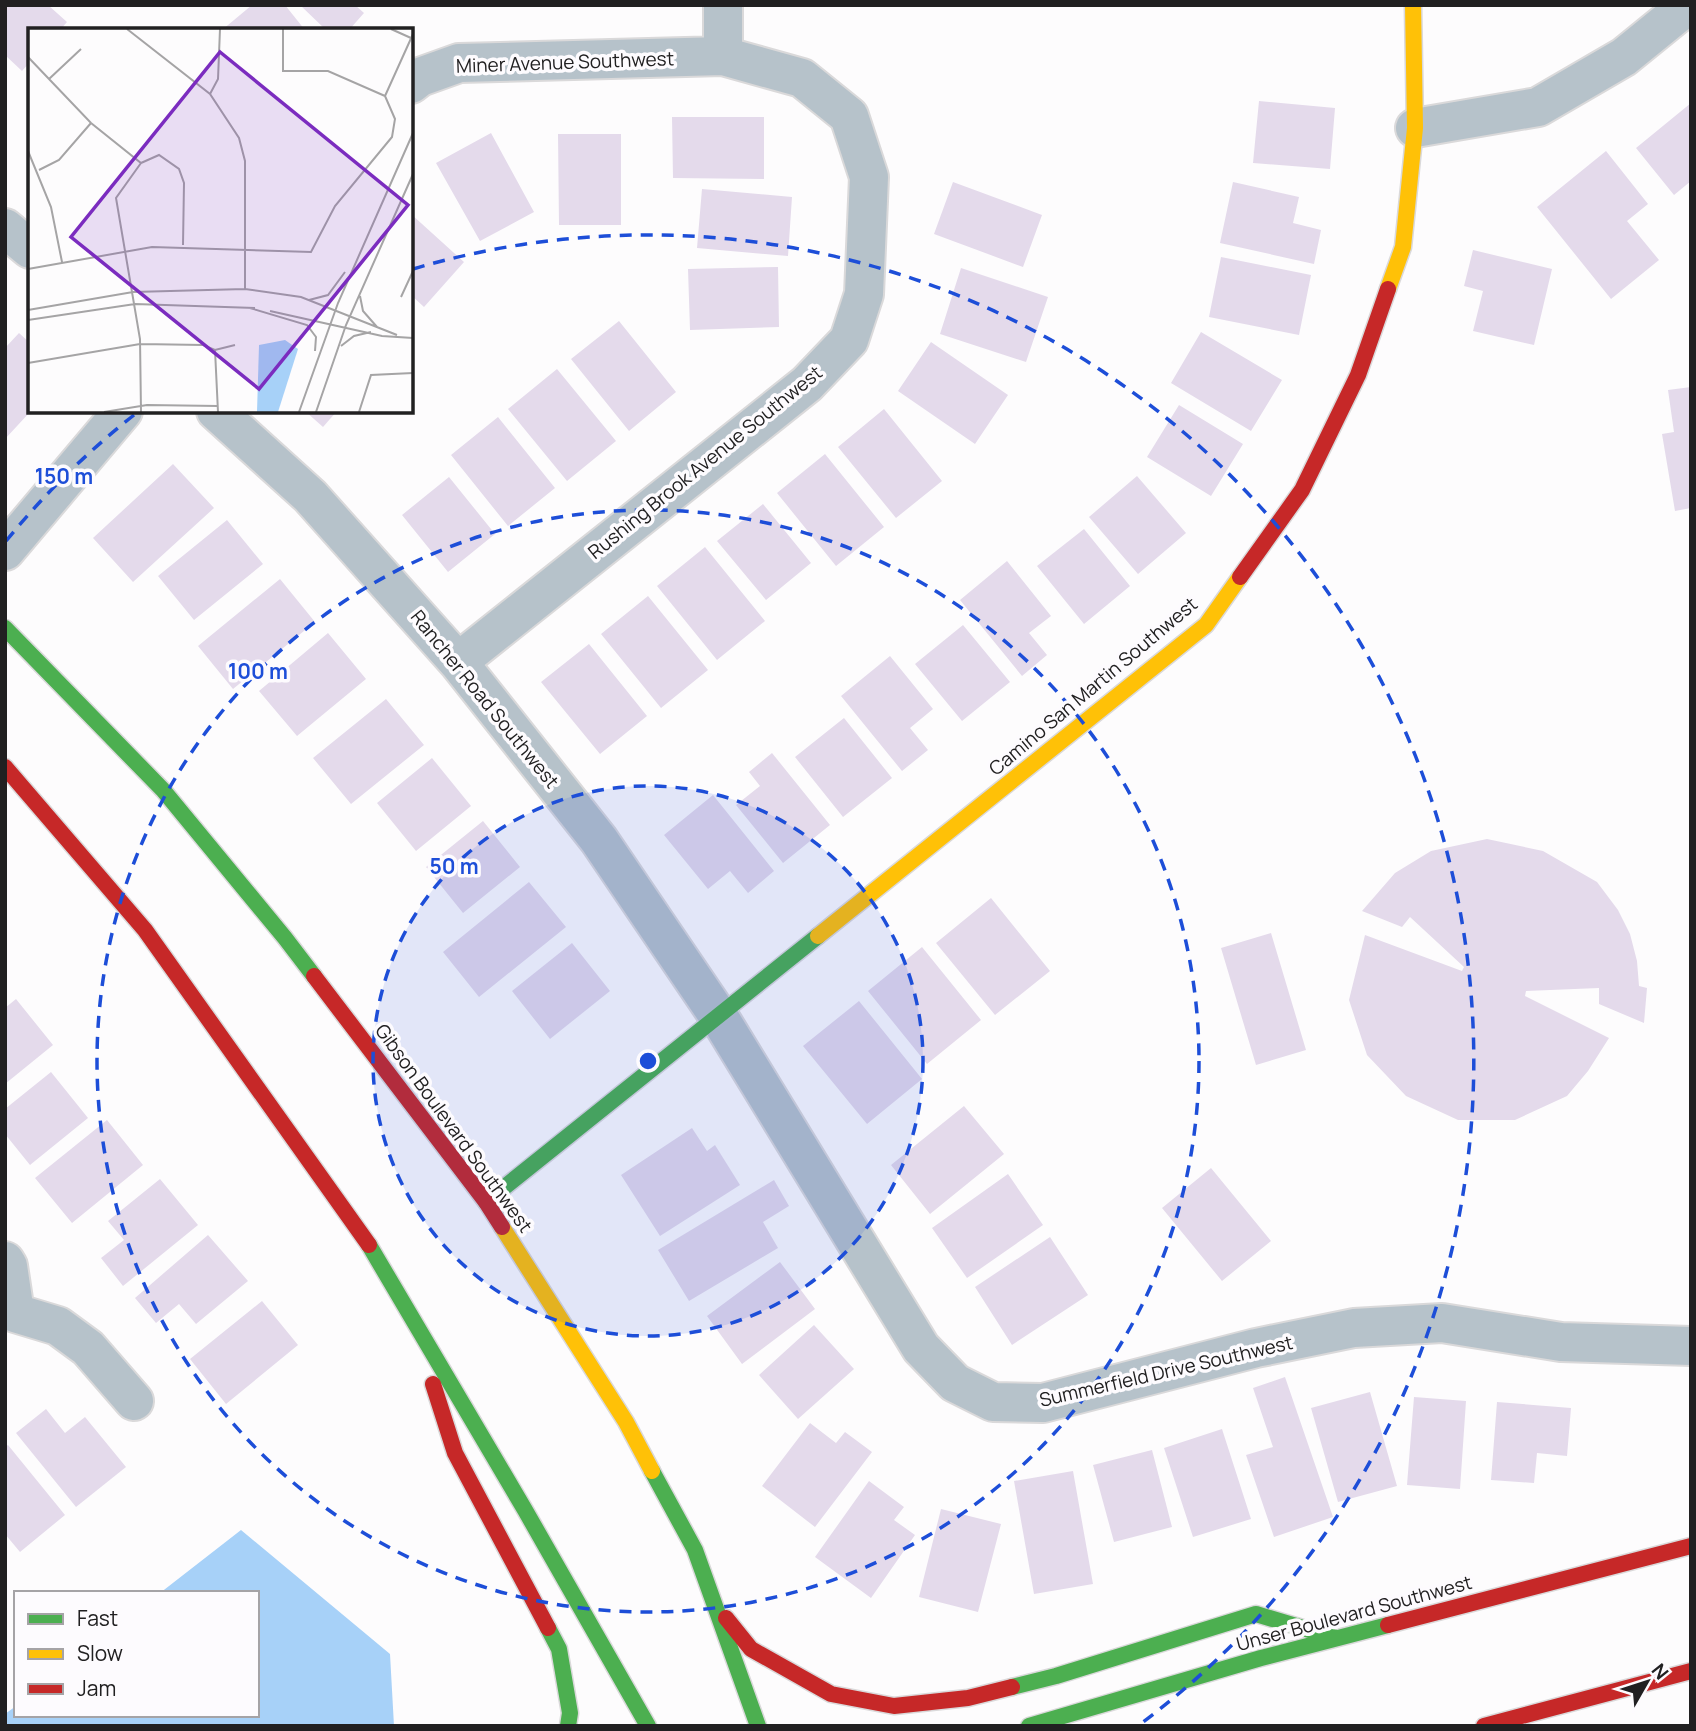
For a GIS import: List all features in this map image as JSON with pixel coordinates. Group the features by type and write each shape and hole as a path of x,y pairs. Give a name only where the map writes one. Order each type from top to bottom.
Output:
{"street":[{"path":"723,5 723,56"},
{"name":"Camino San Martin Southwest","path":"486,1202 1206,625 1302,489 1358,375 1403,247 1415,128 1413,5"},
{"path":"1415,128 1538,107 1624,58 1688,5"},
{"name":"Miner Avenue Southwest","path":"413,82 420,77 459,63 723,56"},
{"name":"Rushing Brook Avenue Southwest","path":"458,662 807,384 849,341 864,294 869,177 849,117 802,78 723,56"},
{"path":"5,228 28,247"},
{"path":"5,551 121,413"},
{"name":"Rancher Road Southwest","path":"217,413 310,496 458,662 599,840 719,1017"},
{"name":"Gibson Boulevard Southwest","path":"5,628 163,790 285,938 486,1202 626,1422 695,1550 758,1726"},
{"path":"5,767 145,930 362,1233 648,1726"},
{"name":"Summerfield Drive Southwest","path":"719,1017 921,1348 955,1383 993,1402 1043,1403 1256,1348 1354,1328 1442,1324 1561,1342 1691,1346"},
{"path":"5,1261 8,1266 10,1322 58,1326 88,1348 134,1401"},
{"path":"411,1315 455,1453 559,1649 570,1713 568,1726"},
{"name":"Unser Boulevard Southwest","path":"1029,1726 1261,1658 1691,1546"},
{"path":"717,1608 751,1649 819,1687 831,1693 894,1706 968,1698 1056,1676 1256,1614 1338,1638"},
{"path":"1484,1726 1691,1671"}],"water":[{"path":"241,1530 390,1654 394,1726 5,1726 5,1714 14,1707 14,1717 259,1717 259,1591 163,1591"}],"building":[{"path":"5,5 48,5 67,22 62,28 28,28 28,64 22,71 5,55"},
{"path":"252,5 285,5 303,28 224,28"},
{"path":"300,5 355,5 364,13 351,28 324,28"},
{"path":"1259,101 1335,108 1330,169 1253,163"},
{"path":"1691,103 1691,181 1674,195 1636,148"},
{"path":"672,117 764,117 764,179 673,178"},
{"path":"491,133 534,212 480,241 436,163"},
{"path":"558,134 621,134 621,225 559,225"},
{"path":"1606,151 1648,204 1627,221 1659,260 1611,299 1537,207"},
{"path":"953,182 1042,215 1023,267 934,234"},
{"path":"1233,182 1299,197 1293,223 1321,230 1314,264 1220,243"},
{"path":"702,189 792,197 788,256 697,248"},
{"path":"413,216 464,262 424,307 413,297"},
{"path":"1473,250 1552,269 1534,345 1473,331 1483,291 1464,286"},
{"path":"1221,257 1311,275 1299,335 1209,317"},
{"path":"778,267 779,327 690,330 688,269"},
{"path":"961,268 1048,297 1026,362 940,334"},
{"path":"619,321 676,392 629,431 571,359"},
{"path":"1201,332 1282,380 1251,431 1171,383"},
{"path":"19,333 28,341 29,413 5,439 5,348"},
{"path":"931,342 1008,395 975,444 898,391"},
{"path":"557,369 616,441 567,481 508,409"},
{"path":"1691,387 1691,508 1675,511 1662,434 1674,432 1668,390"},
{"path":"1179,405 1243,444 1211,496 1147,457"},
{"path":"884,409 942,481 896,518 838,447"},
{"path":"307,413 335,413 323,427"},
{"path":"498,417 555,488 508,526 451,455"},
{"path":"825,454 884,527 836,566 777,493"},
{"path":"173,464 214,508 133,582 93,538"},
{"path":"1137,476 1186,533 1138,574 1089,517"},
{"path":"449,477 495,534 448,572 402,515"},
{"path":"763,504 811,563 766,600 717,541"},
{"path":"227,520 263,564 194,620 158,576"},
{"path":"1084,529 1130,586 1084,624 1037,566"},
{"path":"705,547 765,621 717,660 657,586"},
{"path":"1007,561 1051,616 1029,633 1047,655 1022,676 960,600"},
{"path":"280,579 315,622 233,689 198,646"},
{"path":"648,596 708,670 661,708 601,634"},
{"path":"963,625 1010,682 962,721 915,664"},
{"path":"328,633 366,679 297,736 259,691"},
{"path":"589,644 647,716 600,754 541,682"},
{"path":"890,656 933,709 910,728 928,750 902,771 841,696"},
{"path":"386,699 424,745 351,804 313,758"},
{"path":"844,718 892,778 843,817 795,757"},
{"path":"772,753 830,825 783,863 736,805 760,786 749,772"},
{"path":"432,758 471,806 416,851 377,803"},
{"path":"713,795 774,871 748,893 730,871 708,889 664,835"},
{"path":"483,821 520,867 463,913 426,867"},
{"path":"1487,839 1543,851 1597,882 1618,910 1630,934 1637,961 1639,986 1647,988 1644,1023 1599,1004 1599,988 1526,991 1525,996 1609,1038 1588,1071 1567,1096 1515,1120 1458,1120 1406,1096 1367,1055 1349,1000 1365,935 1462,971 1464,967 1410,917 1402,927 1362,911 1395,873 1431,851"},
{"path":"529,882 566,927 479,997 443,952"},
{"path":"991,898 1050,971 995,1015 936,943"},
{"path":"1271,933 1306,1050 1256,1065 1221,948"},
{"path":"572,943 610,991 550,1039 512,991"},
{"path":"922,947 981,1020 927,1064 868,991"},
{"path":"16,999 53,1045 5,1084 5,1008"},
{"path":"859,1001 922,1079 867,1124 803,1046"},
{"path":"51,1072 88,1118 30,1165 5,1134 5,1109"},
{"path":"964,1106 1004,1154 930,1214 891,1165"},
{"path":"107,1120 143,1165 72,1223 35,1178"},
{"path":"692,1128 707,1151 715,1145 740,1185 660,1236 621,1175"},
{"path":"1211,1168 1271,1241 1222,1281 1162,1208"},
{"path":"1008,1174 1043,1225 967,1278 932,1228"},
{"path":"160,1179 198,1225 123,1286 101,1258 124,1240 108,1221"},
{"path":"774,1180 789,1206 763,1222 778,1248 689,1301 658,1250"},
{"path":"208,1235 248,1281 196,1324 179,1304 156,1323 135,1298"},
{"path":"1050,1237 1088,1295 1012,1345 975,1287"},
{"path":"780,1262 815,1309 742,1364 707,1316"},
{"path":"262,1301 298,1345 226,1404 190,1359"},
{"path":"814,1325 854,1369 798,1419 759,1375"},
{"path":"1285,1377 1333,1517 1274,1537 1246,1455 1273,1447 1253,1388"},
{"path":"1370,1392 1397,1486 1338,1502 1311,1408"},
{"path":"1414,1397 1466,1401 1460,1489 1407,1485"},
{"path":"1497,1402 1571,1408 1567,1456 1537,1453 1534,1483 1491,1480"},
{"path":"46,1409 65,1433 85,1417 126,1467 76,1507 16,1433"},
{"path":"810,1423 836,1443 845,1432 872,1452 815,1527 762,1486"},
{"path":"1222,1429 1251,1519 1193,1537 1164,1448"},
{"path":"8,1445 65,1515 20,1552 5,1534 5,1447"},
{"path":"1152,1450 1172,1527 1114,1542 1093,1465"},
{"path":"1073,1471 1093,1584 1034,1594 1014,1481"},
{"path":"869,1481 904,1507 894,1520 915,1535 871,1598 815,1557"},
{"path":"941,1509 1001,1524 978,1612 919,1597"}],"traffic: fast":[{"path":"5,628 163,790 314,976"},
{"path":"486,1202 818,936"},
{"path":"369,1245 648,1726"},
{"path":"652,1471 695,1550 758,1726"},
{"path":"1012,1687 1256,1614 1336,1638"},
{"path":"1029,1726 1261,1658 1388,1625"},
{"path":"548,1628 559,1649 570,1713 568,1726"}],"traffic: slow":[{"path":"1388,289 1403,247 1415,128 1413,5"},
{"path":"818,936 1206,625 1240,577"},
{"path":"502,1227 626,1422 652,1471"}],"traffic: jam":[{"path":"1240,577 1302,490 1358,375 1388,289"},
{"path":"5,767 145,930 369,1245"},
{"path":"314,976 486,1202 502,1227"},
{"path":"433,1384 455,1453 548,1628"},
{"path":"1388,1625 1691,1546"},
{"path":"726,1618 751,1649 831,1694 894,1706 968,1698 1012,1687"},
{"path":"1484,1726 1691,1671"}]}
